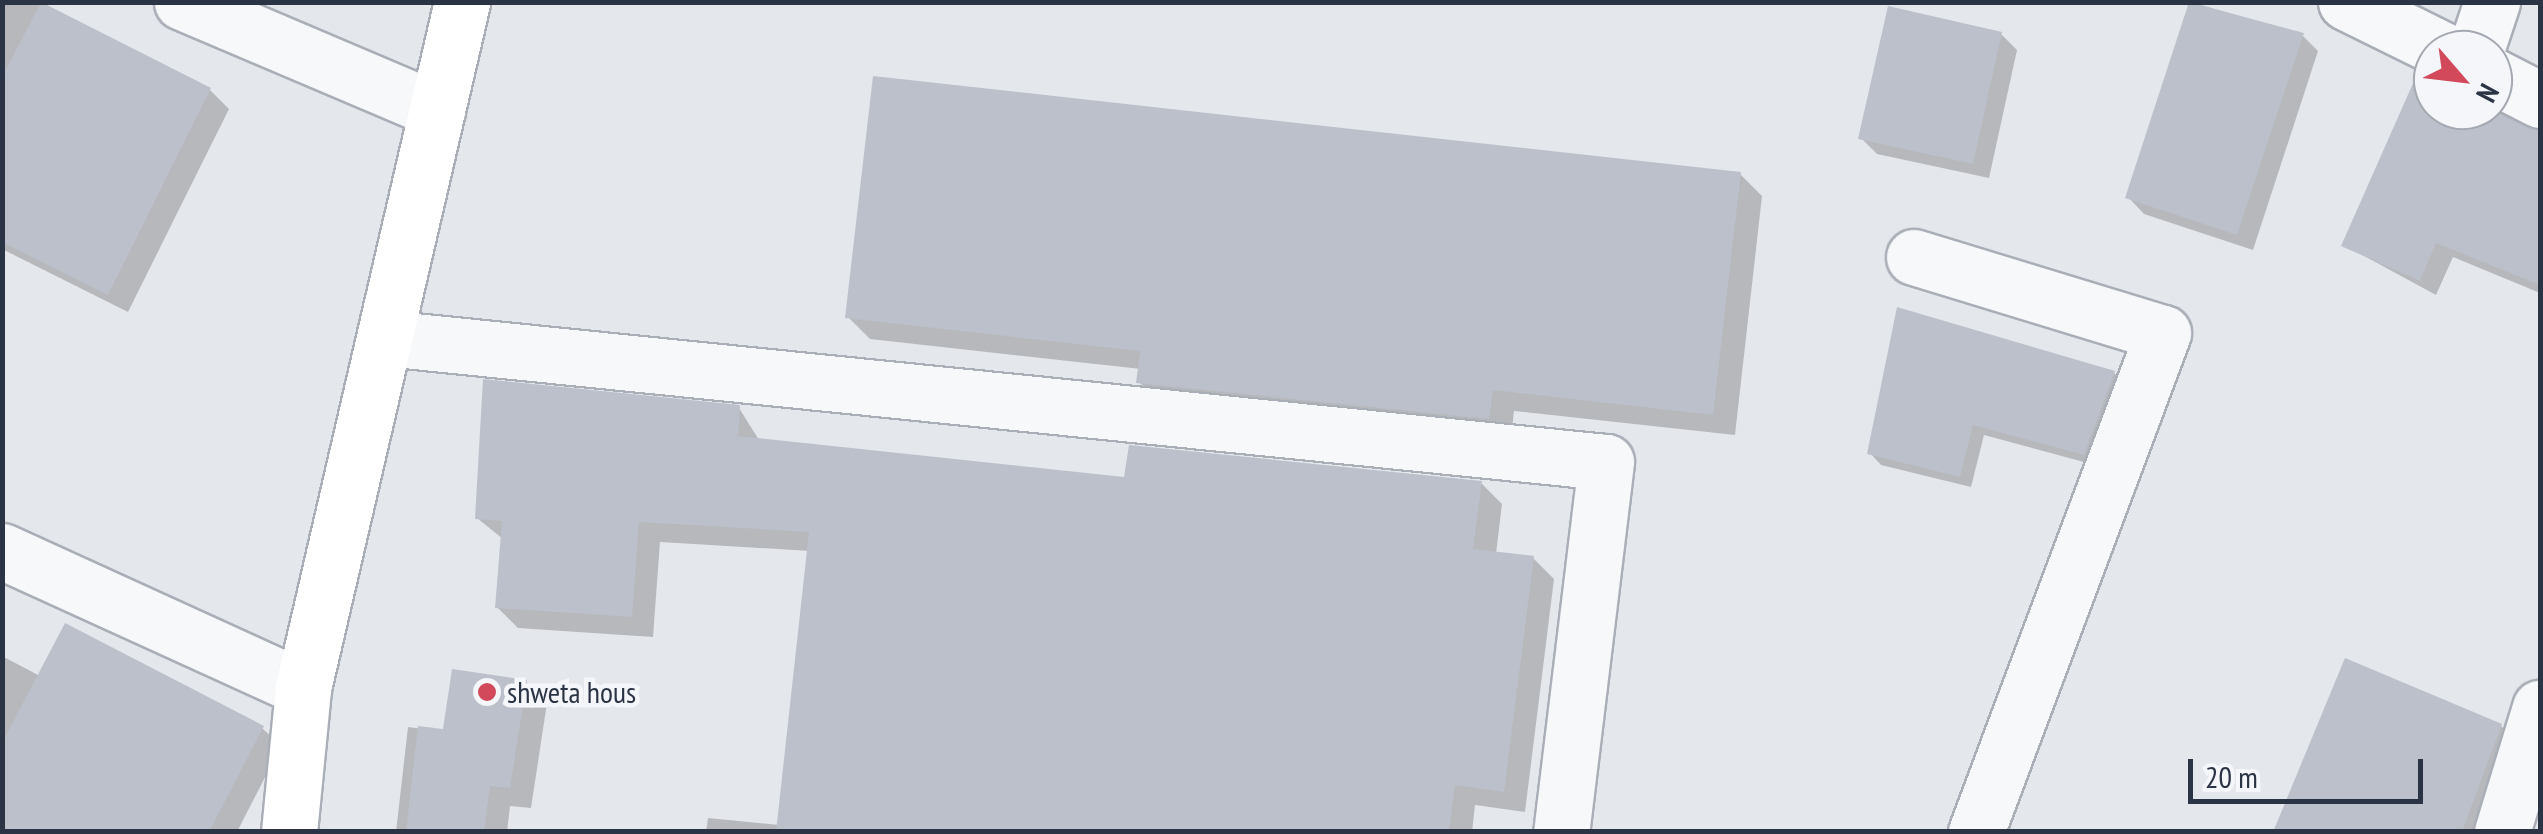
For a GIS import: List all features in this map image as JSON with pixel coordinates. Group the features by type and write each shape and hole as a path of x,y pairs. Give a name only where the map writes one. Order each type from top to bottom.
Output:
{"street":[{"path":"182,2 437,110"},
{"path":"289,832 303,688 462,2"},
{"path":"2346,2 2413,35"},
{"path":"2483,30 2492,2"},
{"path":"2513,86 2540,100"},
{"path":"1914,257 2163,333 1976,832"},
{"path":"384,338 1606,462 1561,832"},
{"path":"2,551 303,688"},
{"path":"2502,832 2540,708"}],"building":[{"path":"41,2 211,88 108,295 2,242 2,77"},
{"path":"2189,2 2304,33 2237,235 2125,198"},
{"path":"1888,6 2002,32 1973,164 1858,139"},
{"path":"873,76 1741,172 1713,415 1493,390 1489,419 1136,383 1140,351 845,318"},
{"path":"2413,83 2413,130 2513,130 2513,119 2540,131 2540,285 2436,243 2420,281 2341,246"},
{"path":"1897,307 2115,371 2084,455 1973,425 1960,477 1867,454"},
{"path":"483,379 740,405 738,436 1124,477 1129,445 1482,481 1473,549 1534,556 1504,792 1455,785 1449,832 776,832 809,532 639,522 632,617 495,608 502,521 475,519"},
{"path":"65,623 264,726 209,832 2,832 2,743"},
{"path":"2345,658 2502,724 2462,832 2273,832"},
{"path":"452,669 527,680 510,788 490,786 484,832 406,832 418,726 443,729"}],"place":[{"name":"shweta hous","path":"487,692"}]}
